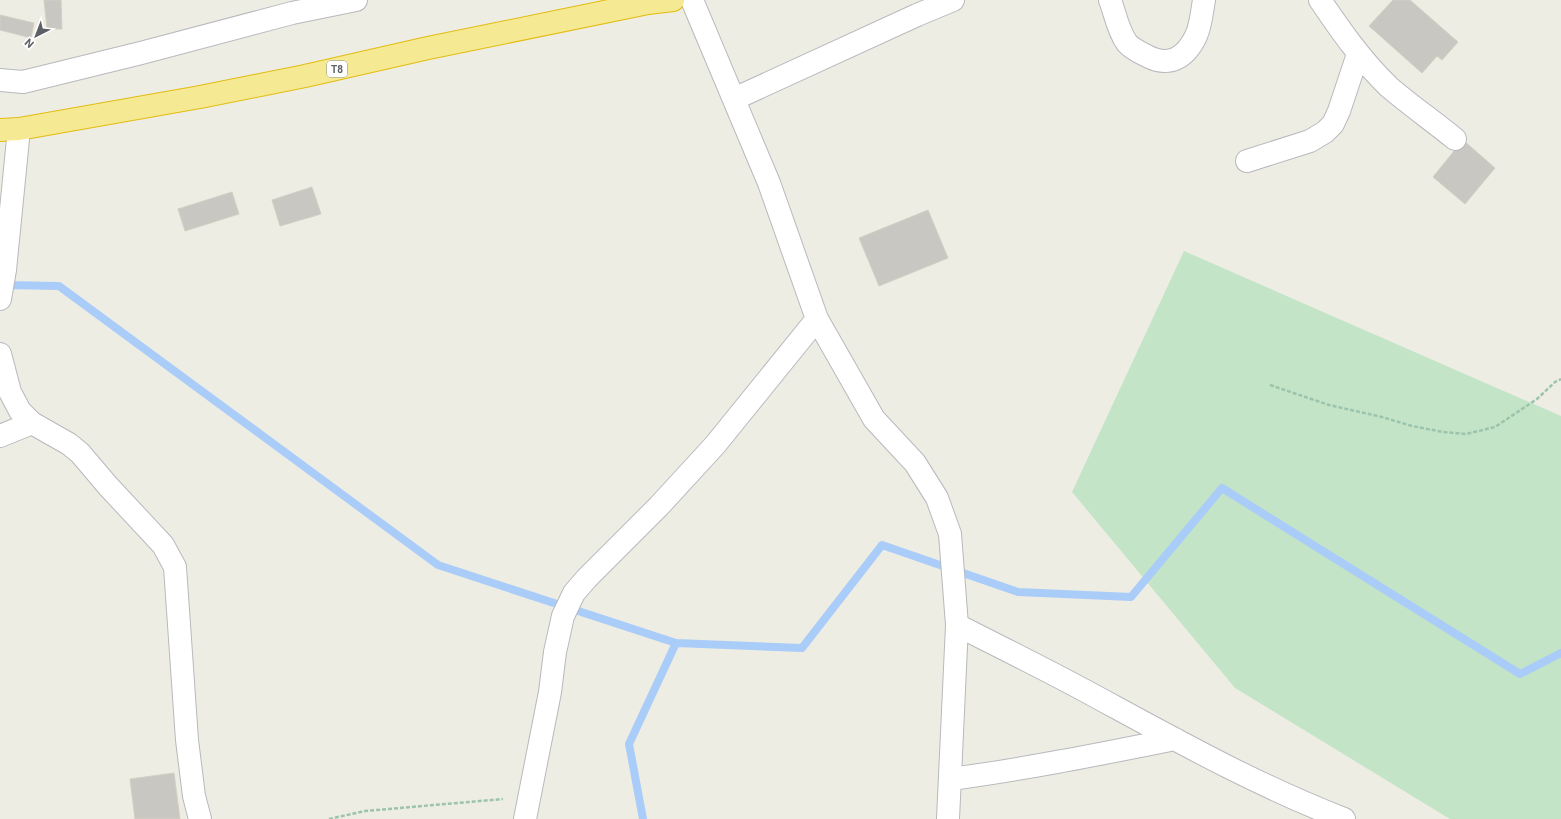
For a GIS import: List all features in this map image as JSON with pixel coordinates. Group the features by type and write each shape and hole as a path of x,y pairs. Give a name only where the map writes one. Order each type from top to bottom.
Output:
{"highway":[{"name":"T8","path":"10,130 200,97 305,76 428,48 647,2 673,0"}],"street":[{"path":"0,80 23,82 292,14 356,0"},
{"path":"692,0 769,183 817,319 874,419 915,463 937,498 950,534 953,589 957,625 948,819"},
{"path":"734,98 917,14 953,0"},
{"path":"1110,0 1127,43 1154,60 1163,61 1176,59 1184,54 1196,36 1204,0"},
{"path":"1320,0 1340,31 1358,54 1390,87 1455,139"},
{"path":"1247,161 1310,141 1325,132 1333,124 1339,111 1358,54"},
{"path":"0,299 5,270 10,130"},
{"path":"526,819 529,796 550,692 555,652 563,616 574,593 659,506 715,444 817,319"},
{"path":"0,354 10,392 20,411 32,423 70,444 80,453 108,486 164,545 175,567 187,740 194,796 200,819"},
{"path":"0,436 32,423"},
{"path":"957,625 1066,680 1264,785 1307,805 1344,819"},
{"path":"951,779 1061,762 1175,739"}],"path":[{"path":"1270,385 1329,405 1382,417 1412,426 1443,432 1466,434 1495,427 1537,399 1555,382 1561,379"},
{"path":"329,819 365,811 529,796"}],"green space":[{"path":"1184,251 1561,416 1561,819 1450,819 1235,688 1072,492"}],"building":[{"path":"44,0 61,0 62,29 47,29"},
{"path":"1393,0 1410,0 1458,42 1442,60 1437,56 1422,73 1369,26"},
{"path":"0,15 34,23 31,38 0,30"},
{"path":"1463,140 1495,168 1465,204 1433,177"},
{"path":"312,187 321,214 280,226 272,200"},
{"path":"232,192 239,214 185,231 178,209"},
{"path":"928,210 948,258 879,286 859,238"},
{"path":"174,773 180,819 135,819 130,779"}],"waterway":[{"path":"3,285 59,286 438,565 676,643"},
{"path":"643,819 629,744 676,643 802,648 882,545 1018,592 1131,597 1222,488 1520,674 1561,653"}]}
